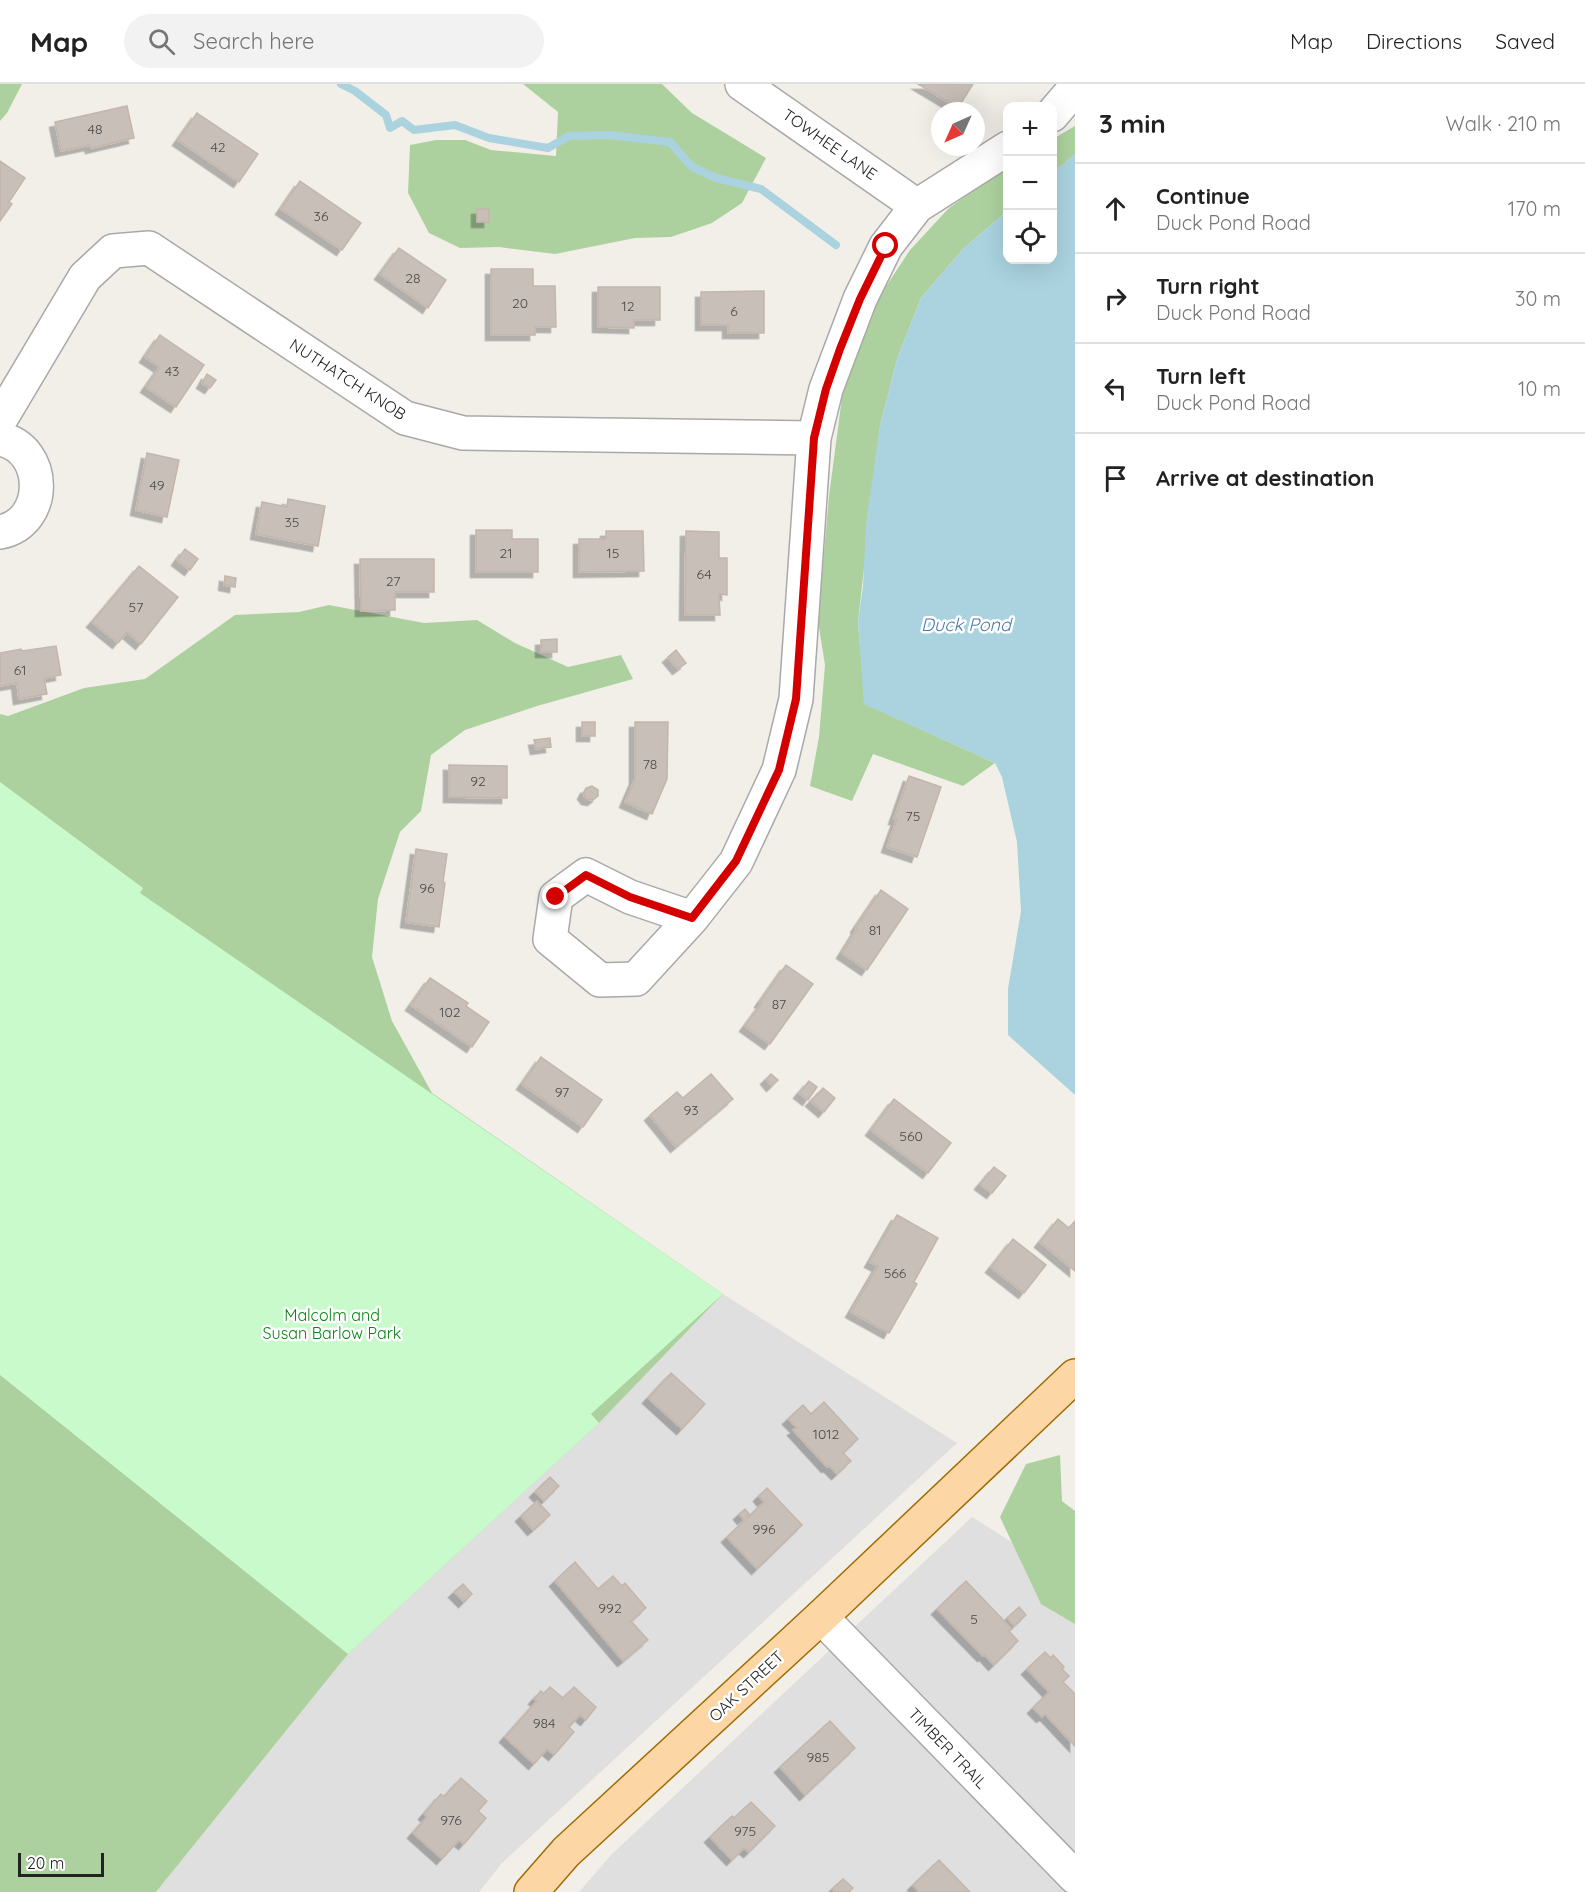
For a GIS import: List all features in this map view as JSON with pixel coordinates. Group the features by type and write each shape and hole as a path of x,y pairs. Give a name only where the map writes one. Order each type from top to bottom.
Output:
{"main road":[{"name":"OAK STREET","path":"531,1892 566,1851 821,1617 1075,1376"}],"street":[{"name":"TOWHEE LANE","path":"742,84 917,206"},
{"path":"1057,110 1075,88"},
{"path":"692,918 736,861 779,770 796,699 814,438 826,389 860,299 886,246 917,206 1003,151"},
{"name":"NUTHATCH KNOB","path":"0,420 85,277 113,251 149,248 405,418 463,433 814,438"},
{"path":"0,439 20,448 31,461 37,477 37,493 32,509 21,522 7,531 0,532"},
{"name":"TIMBER TRAIL","path":"821,1617 1075,1877"}],"shaded area":[{"path":"723,1294 957,1443 502,1863 479,1892 156,1892 348,1654 599,1423"},
{"path":"972,1517 1075,1582 1075,1892 579,1892 611,1855"}],"green space":[{"path":"0,84 22,84 7,113 0,121"},
{"path":"523,84 662,84 692,113 766,158 742,203 712,223 671,237 635,238 555,254 499,247 460,248 429,233 408,193 410,145 436,140 465,140 491,150 556,156 558,112"},
{"path":"1075,126 1075,154 1057,170 1057,156 1057,137"},
{"path":"1003,170 1003,214 963,249 921,298 897,359 880,426 858,622 865,704 995,763 963,786 873,754 852,801 810,786 819,737 825,665 818,621 829,496 843,390 871,309 910,250 949,208"},
{"path":"329,605 424,623 477,620 515,643 568,667 621,655 633,679 537,706 465,730 431,755 421,811 400,832 378,899 372,957 392,1021 432,1093 723,1294 599,1423 348,1654 156,1892 0,1892 0,714 8,716 84,688 145,679 235,615 299,612"},
{"name":"Malcolm and Susan Barlow Park","path":"0,782 143,888 140,893 723,1294 591,1414 599,1423 348,1654 0,1375"},
{"path":"1060,1455 1062,1501 1075,1511 1075,1624 1041,1604 1000,1517 1026,1464"}],"water":[{"name":"Duck Pond","path":"1075,154 1075,1095 1008,1035 1008,989 1021,911 1017,842 1002,777 995,763 864,704 858,622 863,586 866,524 880,426 897,359 921,298 963,249 1003,214 1003,264 1057,264 1057,170"}],"building":[{"path":"918,84 973,84 962,102 948,102"},
{"path":"127,106 134,138 91,148 90,145 61,151 55,122"},
{"path":"197,113 258,154 239,182 178,140"},
{"path":"0,161 25,178 9,202 12,204 0,221"},
{"path":"300,181 361,223 342,250 281,209"},
{"path":"477,209 489,209 489,222 477,222"},
{"path":"399,248 446,280 428,308 380,274"},
{"path":"491,269 533,269 533,286 555,286 556,327 535,327 535,335 491,335"},
{"path":"598,287 660,287 660,320 634,320 634,328 598,327"},
{"path":"764,291 764,333 728,333 728,325 701,325 701,292"},
{"path":"160,335 204,365 176,407 146,387 160,367 145,357"},
{"path":"207,374 216,380 210,388 202,383"},
{"path":"147,453 179,460 167,517 136,510"},
{"path":"288,499 325,506 318,546 256,534 262,502 287,507"},
{"path":"476,530 512,530 512,539 538,539 538,572 476,572"},
{"path":"606,531 643,531 644,571 579,572 579,539 606,539"},
{"path":"686,531 719,532 719,558 727,558 727,595 719,594 720,615 685,615"},
{"path":"185,549 198,559 190,570 177,560"},
{"path":"360,559 434,559 434,592 395,592 395,610 361,611"},
{"path":"139,566 178,597 141,644 127,632 118,643 92,622"},
{"path":"225,576 236,578 235,587 224,585"},
{"path":"557,639 557,652 541,652 541,640"},
{"path":"56,646 61,675 44,678 47,694 19,699 17,683 0,686 0,653"},
{"path":"676,650 686,663 678,669 668,657"},
{"path":"582,722 595,722 595,736 582,736"},
{"path":"635,722 668,722 667,779 652,814 625,802 635,779"},
{"path":"550,738 551,747 536,749 534,740"},
{"path":"449,765 507,766 507,798 449,797"},
{"path":"909,776 941,787 917,857 887,847"},
{"path":"592,786 598,790 598,796 593,800 587,799 583,794 586,788"},
{"path":"416,849 447,854 439,927 406,922"},
{"path":"881,890 908,909 867,970 842,953"},
{"path":"786,965 813,984 770,1044 745,1026"},
{"path":"430,978 468,1003 466,1006 489,1022 472,1047 411,1005"},
{"path":"541,1057 602,1100 583,1127 522,1084"},
{"path":"711,1074 733,1099 676,1147 650,1115 677,1092 683,1098"},
{"path":"771,1074 778,1080 772,1086 766,1079"},
{"path":"809,1081 817,1087 808,1100 799,1093"},
{"path":"823,1088 835,1098 824,1112 811,1101"},
{"path":"894,1099 951,1143 928,1173 871,1130"},
{"path":"994,1167 1006,1176 992,1193 980,1184"},
{"path":"897,1215 938,1238 914,1282 917,1284 889,1333 851,1312 878,1266 870,1262"},
{"path":"1058,1219 1069,1228 1075,1221 1075,1271 1040,1242"},
{"path":"1013,1239 1046,1265 1024,1293 991,1267"},
{"path":"671,1373 705,1404 682,1429 648,1398"},
{"path":"824,1402 858,1439 843,1453 851,1461 837,1474 829,1466 827,1467 793,1430 797,1428 788,1419 803,1405 811,1414"},
{"path":"550,1477 559,1486 544,1501 535,1492"},
{"path":"767,1488 802,1525 757,1569 727,1537 764,1502 759,1496"},
{"path":"537,1501 550,1515 533,1530 521,1516"},
{"path":"745,1509 749,1514 743,1519 739,1514"},
{"path":"575,1562 598,1589 613,1576 622,1586 625,1583 646,1608 631,1621 648,1640 623,1661 555,1581"},
{"path":"966,1581 1012,1629 1009,1631 1018,1641 994,1665 937,1609"},
{"path":"463,1584 472,1594 464,1602 454,1592"},
{"path":"1019,1607 1026,1615 1014,1626 1007,1618"},
{"path":"1045,1652 1051,1658 1053,1655 1064,1667 1062,1669 1069,1676 1063,1682 1075,1694 1075,1746 1045,1714 1042,1717 1033,1708 1049,1692 1027,1669"},
{"path":"550,1687 563,1698 574,1687 596,1707 586,1720 580,1715 569,1727 574,1732 554,1755 547,1749 534,1764 505,1737 537,1701 534,1699 541,1691 543,1694"},
{"path":"830,1721 855,1748 805,1795 780,1767"},
{"path":"461,1778 487,1801 478,1811 486,1818 464,1844 459,1840 442,1859 413,1833 427,1817 424,1814 441,1794 444,1797"},
{"path":"751,1802 775,1826 749,1852 744,1848 732,1860 710,1837"},
{"path":"939,1860 970,1892 919,1892 913,1885"},
{"path":"843,1879 853,1888 849,1892 835,1892 832,1889"}],"waterway":[{"path":"341,84 355,91 386,115 390,128 402,121 414,130 455,125 489,138 548,148 569,136 608,135 670,142 692,167 716,178 761,189 836,245"}],"route":[{"path":"556,897 586,875 630,897 692,918 736,861 779,770 796,699 814,438 826,389 840,349 860,299 886,246"}]}
